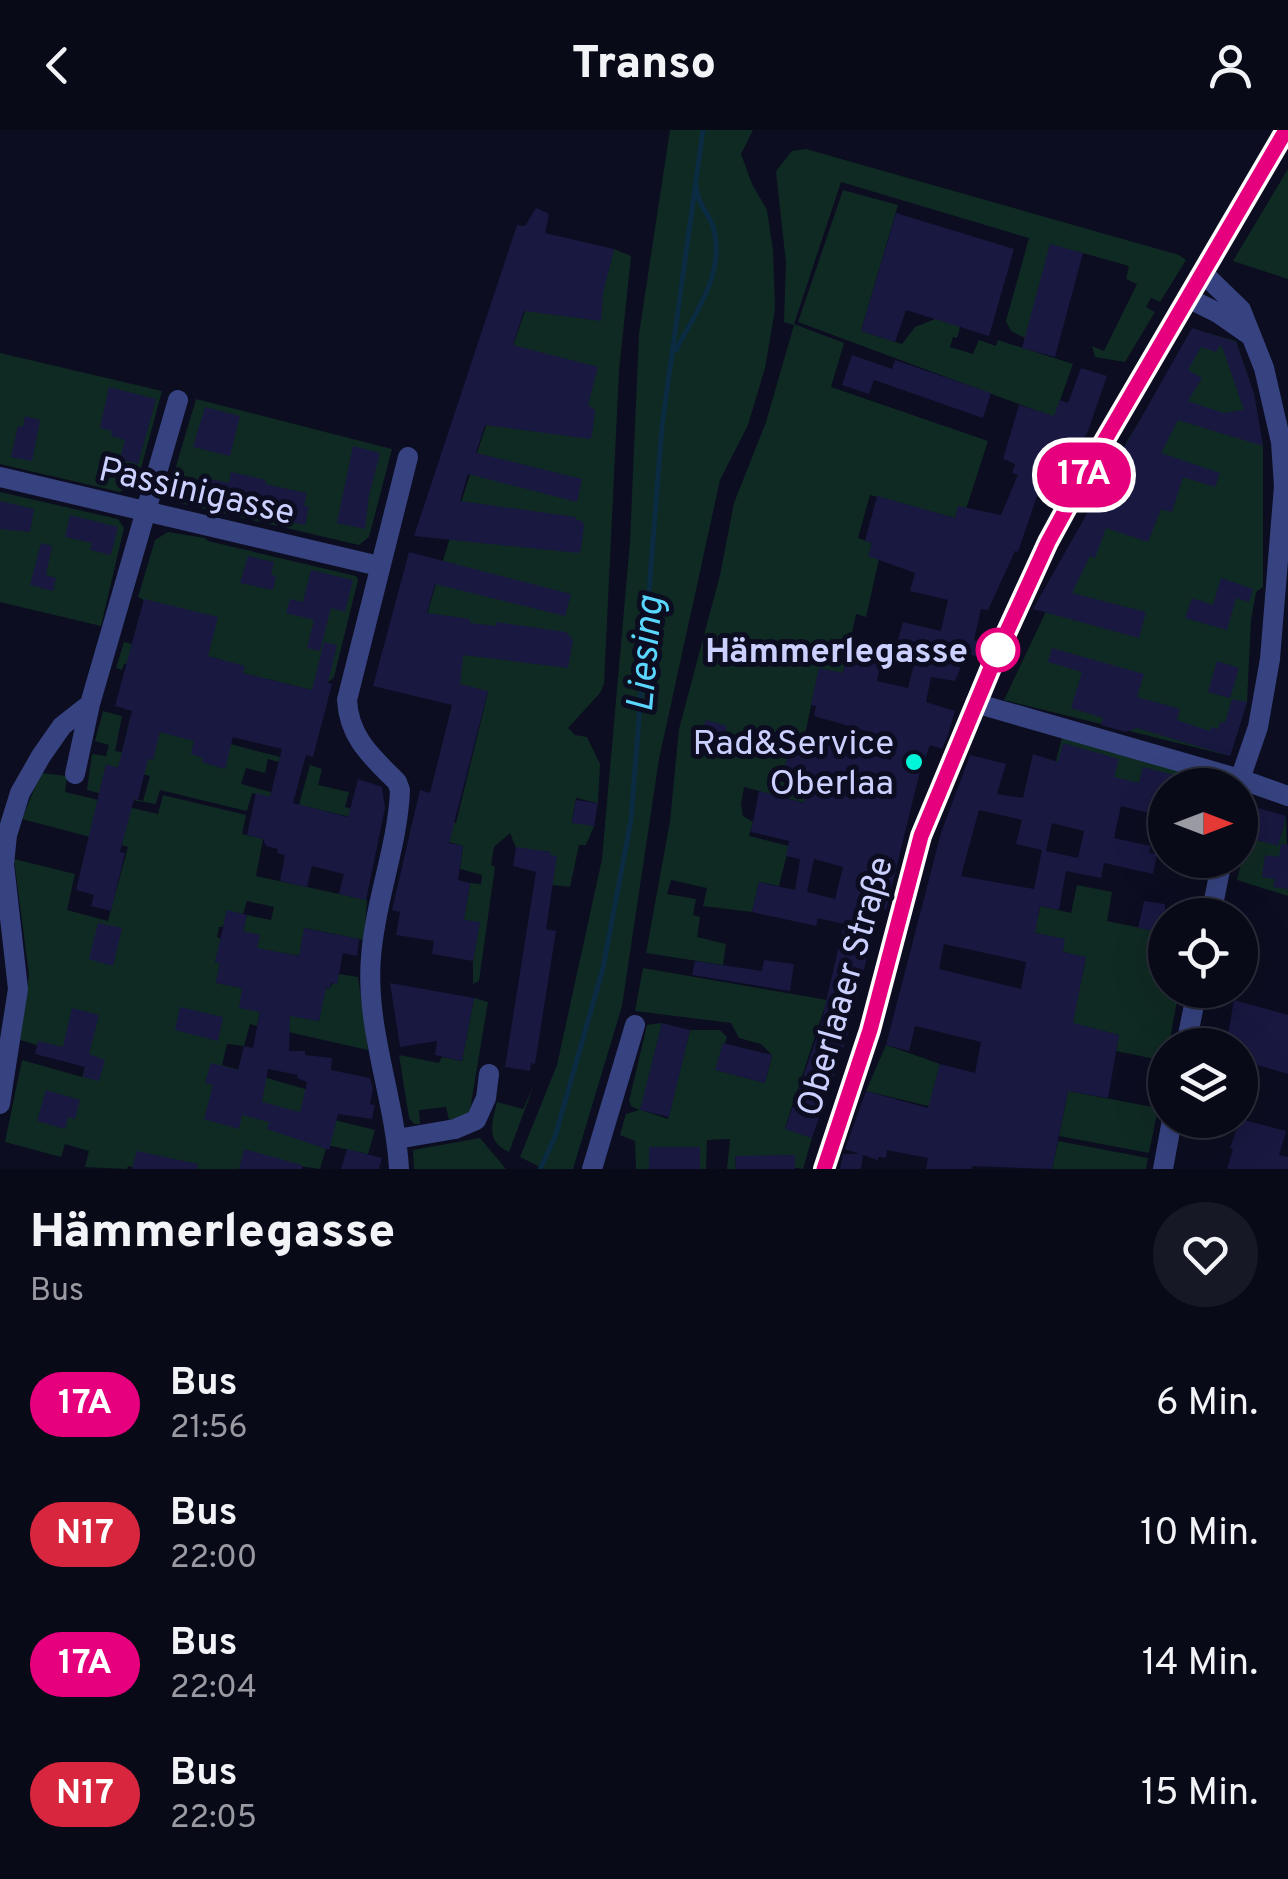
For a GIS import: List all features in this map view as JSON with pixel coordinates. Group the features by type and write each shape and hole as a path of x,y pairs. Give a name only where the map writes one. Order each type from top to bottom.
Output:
{"main road":[{"name":"Oberlaaer Straße","path":"824,1169 866,1045 921,836 975,702 1048,542 1286,130"}],"street":[{"path":"1203,273 1239,306 1251,336 1274,404 1284,486 1270,660 1258,727 1244,768"},
{"path":"1188,298 1251,336"},
{"path":"75,774 90,704 178,400"},
{"path":"399,1169 374,1014 370,957 400,795 399,786 358,739 348,707 349,685 408,457"},
{"name":"Passinigasse","path":"0,477 379,566"},
{"path":"975,702 1193,768"},
{"path":"0,1104 18,990 4,864 7,834 20,794 41,756 58,731 90,704"},
{"path":"1258,787 1288,796"},
{"path":"592,1169 635,1025"},
{"path":"397,1139 456,1129 476,1120 486,1098 490,1074"},
{"path":"1164,1169 1169,1138"}],"green space":[{"path":"670,130 753,130 741,154 767,210 775,309 765,368 748,425 720,480 659,759 622,1006 573,1169 544,1169 520,1157 557,1065 602,859 630,542 639,334"},
{"path":"806,149 1186,260 1160,302 1151,298 1146,307 1155,312 1125,362 1095,357 1092,346 1104,351 1137,284 1126,279 1129,266 1083,253 1025,338 1011,331 1006,321 1029,238 841,182 794,324 844,343 831,387 988,441 966,509 958,507 955,518 870,495 858,538 872,543 869,555 879,559 866,617 856,614 843,673 819,669 804,739 794,737 792,745 758,736 756,747 788,757 784,770 775,772 776,780 808,790 870,820 744,787 743,816 753,822 749,836 789,846 779,886 759,882 752,912 703,906 707,888 671,880 667,894 696,899 693,915 700,917 697,937 726,944 723,965 646,953 670,821 679,729 720,575 734,503 766,422 794,325 784,322 786,263 776,171 792,151"},
{"path":"1288,169 1288,279 1233,261"},
{"path":"843,190 898,205 861,331 902,344 915,327 935,319 985,241 957,338 953,337 950,347 973,354 979,340 996,346 998,340 1073,364 1054,417 798,322"},
{"path":"614,249 631,256 619,371 604,684 568,728 575,735 587,737 600,764 598,803 576,798 572,822 594,826 586,845 579,845 570,887 546,884 556,857 550,852 516,848 510,833 494,847 491,865 495,867 479,981 473,984 479,923 436,917 465,914 470,883 481,884 482,875 460,869 463,846 410,831 415,813 456,823 488,692 411,671 475,460 546,251 608,272"},
{"path":"1197,330 1236,341 1254,394 1263,446 1263,587 1256,592 1251,620 1247,702 1230,756 1004,700 1127,441"},
{"path":"0,353 162,391 137,483 120,492 0,464"},
{"path":"196,399 392,449 369,537 359,545 179,503 169,490"},
{"path":"0,492 118,519 124,528 101,626 0,602"},
{"path":"168,532 356,576 334,677 318,692 268,679 265,690 255,687 258,677 217,666 219,659 211,657 124,664 122,670 116,668 124,642 132,644 144,600 138,597 155,540"},
{"path":"103,711 122,716 115,751 122,752 130,718 280,757 279,762 268,759 265,773 246,768 241,784 271,792 270,797 252,793 247,811 160,790 156,804 115,797 116,794 143,801 150,776 107,765 102,794 87,790 92,754 106,756 109,745 95,741"},
{"path":"1063,734 1172,768 1148,768 1148,784 1052,776"},
{"path":"310,765 322,769 318,785 349,792 345,807 353,809 351,817 299,805"},
{"path":"41,773 67,776 65,792 158,814 163,795 246,815 242,834 263,839 256,876 367,900 364,940 305,928 301,956 270,951 265,977 329,989 339,974 358,977 368,1050 279,1030 282,1013 319,1021 321,1010 260,1011 257,1026 250,1024 244,1046 227,1044 222,1065 305,1089 305,1113 375,1130 368,1154 327,1145 320,1169 250,1159 238,1169 127,1169 85,1167 89,1151 65,1144 61,1157 5,1142 22,1060 82,1077 87,1060 20,1040 29,975 14,859 75,874 67,910 108,921 128,847 22,819","holes":["247,901 274,907 271,920 247,915 242,988 216,983 220,963 215,962 222,939 217,937 227,911 243,914"]},
{"path":"1286,816 1288,896 1237,880 1258,878 1258,840 1265,842 1269,832 1281,835"},
{"path":"1077,885 1112,892 1107,921 1148,929 1148,1008 1176,1008 1172,1028 1148,1028 1148,1058 1116,1051 1119,1035 1056,1019 1077,1000 1086,958 1063,952 1064,939 1026,931 1029,916 1038,918 1040,906 1071,913"},
{"path":"643,968 827,1000 785,1128 812,1138 803,1169 735,1157 736,1169 727,1169 730,1139 707,1140 706,1169 636,1169 635,1141 620,1135 626,1114 639,1110 629,1101 647,1025 662,1023 641,1110 668,1119 690,1030 720,1030 727,1037 716,1070 765,1083 772,1055 761,1044 739,1038 731,1023 635,1011"},
{"path":"474,998 488,1002 470,1110 465,1116 449,1120 446,1107 419,1110 420,1124 414,1124 409,1118 399,1055 439,1063 442,1057 462,1061"},
{"path":"886,1045 940,1064 935,1084 1015,1127 866,1091"},
{"path":"534,1085 509,1152 493,1137 497,1102 523,1109"},
{"path":"1068,1091 1148,1106 1148,1138 1152,1138 1149,1153 1059,1136"},
{"path":"480,1138 506,1169 414,1169 413,1150"},
{"path":"1058,1141 1148,1158 1146,1169 1052,1169"}],"building":[{"path":"536,208 549,214 545,233 614,249 603,293 601,321 524,311 513,345 598,367 588,405 595,410 592,435 590,439 485,425 476,453 582,479 577,502 468,474 460,501 576,517 584,525 581,549 579,553 414,536 517,225 525,226"},
{"path":"896,213 1014,249 989,336 906,310 895,342 861,331"},
{"path":"1050,244 1083,253 1055,357 1022,348"},
{"path":"1192,328 1236,342 1254,394 1263,446 1178,420 1161,453 1220,473 1215,487 1183,477 1172,512 1161,509 1148,542 1106,528 1095,558 1090,556 1072,593 1146,612 1139,638 1033,609","holes":["1221,344 1244,410 1224,413 1188,401 1202,378 1188,370 1201,347 1216,352"]},
{"path":"852,355 892,369 895,360 991,393 983,418 874,380 869,394 842,385"},
{"path":"1081,368 1107,376 1088,431 1068,466 1057,462 1044,495 1038,493 1018,552 1015,551 988,610 981,609 974,640 986,643 980,657 966,654 955,681 931,677 926,702 955,711 948,735 942,749 930,745 919,775 886,910 879,909 848,1034 812,1138 785,1129 820,1028 844,924 818,918 816,926 752,912 759,882 795,890 800,859 786,856 789,841 751,832 759,791 804,803 811,776 784,770 793,737 891,760 897,740 814,716 816,706 811,705 819,668 843,673 850,641 884,648 877,681 908,688 916,656 895,651 903,622 941,631 948,600 910,591 915,573 868,556 872,543 865,541 877,496 955,518 958,506 1001,515 1018,475 1012,473 1015,464 1003,459 1019,405 1054,416 1060,400 1068,403","holes":["814,859 843,867 835,899 807,892"]},
{"path":"109,387 156,399 138,464 120,459 125,440 100,428"},
{"path":"205,407 240,416 230,456 193,447"},
{"path":"25,416 40,420 32,461 11,457 18,426 23,427"},
{"path":"353,446 380,453 365,529 337,523"},
{"path":"231,472 307,493 305,525 197,495 202,477 229,483"},
{"path":"0,501 34,509 30,532 0,529"},
{"path":"70,515 118,527 111,555 90,550 92,543 65,537"},
{"path":"41,543 52,546 46,575 56,578 53,591 30,585"},
{"path":"409,552 571,594 565,616 435,584 427,613 470,619 470,623 496,626 496,622 566,632 573,640 568,668 463,655 460,684 488,691 449,843 463,846 458,880 470,883 464,920 480,922 473,961 432,954 434,941 396,935 400,912 392,910 420,790 430,793 452,705 373,686"},
{"path":"248,556 274,562 273,590 240,583"},
{"path":"311,570 353,580 345,612 331,608 320,651 307,648 314,620 286,613 290,599 303,602"},
{"path":"1221,578 1253,589 1249,602 1236,598 1227,630 1185,618 1192,598 1213,605"},
{"path":"144,599 218,617 208,656 245,666 243,673 312,690 324,642 337,645 328,683 332,684 313,757 306,755 293,803 348,817 358,779 382,787 385,808 366,900 339,894 344,874 312,866 307,887 280,881 285,855 266,846 263,839 247,835 256,793 270,797 282,749 233,737 225,769 191,754 194,741 160,732 153,760 148,759 138,800 134,799 120,852 125,853 111,911 91,906 94,895 76,890 106,764 118,768 132,711 115,706"},
{"path":"1052,648 1144,674 1137,697 1180,709 1177,720 1210,731 1211,727 1218,729 1220,722 1225,723 1232,699 1247,702 1230,756 1137,728 1126,732 1101,725 1103,718 1071,708 1082,672 1048,662"},
{"path":"1217,661 1239,668 1230,698 1208,692"},
{"path":"706,720 727,726 719,754 697,748"},
{"path":"1063,743 1119,759 1114,777 1139,783 1143,767 1148,768 1148,813 1121,806 1114,838 1148,845 1148,873 1104,863 1101,878 1066,871 1059,910 1040,906 1035,933 1065,939 1063,952 1086,957 1073,1023 1119,1035 1108,1098 1068,1091 1052,1169 926,1169 928,1158 887,1150 886,1158 878,1160 863,1155 861,1169 840,1169 843,1154 859,1154 845,1149 866,1091 928,1108 940,1064 975,1073 981,1042 915,1026 909,1051 886,1045 941,833 970,755 1006,764 997,794 1023,798 1033,754 1058,762","holes":["979,810 1022,820 1016,844 1042,850 1034,889 961,876","1052,823 1084,831 1078,858 1046,851","944,944 1026,962 1021,989 939,969"]},
{"path":"576,800 598,803 594,826 572,823"},
{"path":"1258,808 1286,816 1278,846 1258,840"},
{"path":"1281,844 1288,845 1288,889 1273,887 1275,879 1262,877 1265,855 1279,857"},
{"path":"516,847 557,856 546,929 556,931 535,1064 531,1063 530,1071 505,1067 536,872 513,866"},
{"path":"1144,901 1148,902 1148,930 1138,928"},
{"path":"227,910 247,915 243,931 260,935 257,948 299,956 304,928 359,939 357,956 343,953 337,984 326,988 319,1021 290,1016 289,1051 332,1058 331,1070 370,1078 370,1104 375,1105 372,1119 338,1114 329,1150 267,1129 269,1122 242,1115 239,1129 204,1119 213,1085 205,1083 211,1063 238,1070 244,1046 253,1048 260,1012 239,1008 242,988 216,983 220,963 215,962","holes":["268,1069 298,1075 307,1082 300,1112 262,1102"]},
{"path":"98,923 122,928 113,966 89,959"},
{"path":"764,960 794,964 790,991 692,975 695,961 762,971"},
{"path":"390,983 474,998 462,1061 435,1055 437,1041 400,1047"},
{"path":"180,1007 223,1017 218,1041 175,1030"},
{"path":"1258,1007 1288,1015 1288,1074 1258,1065 1258,1028 1229,1028 1233,1008"},
{"path":"72,1008 99,1015 89,1054 105,1060 99,1081 83,1077 85,1067 35,1054 38,1041 63,1047"},
{"path":"662,1023 690,1030 669,1117 640,1110"},
{"path":"723,1043 772,1055 765,1083 715,1070"},
{"path":"46,1090 80,1100 75,1119 68,1117 65,1129 37,1121"},
{"path":"1258,1124 1286,1131 1279,1155 1288,1157 1288,1169 1227,1169 1233,1149 1230,1148 1233,1138 1258,1138"},
{"path":"649,1147 700,1147 700,1169 649,1169"},
{"path":"244,1149 302,1165 302,1169 239,1169"},
{"path":"347,1149 382,1158 379,1169 341,1169"},
{"path":"137,1151 198,1164 197,1169 132,1169"},
{"path":"795,1155 795,1169 736,1169 735,1156"}],"waterway":[{"name":"Liesing","path":"540,1169 555,1137 603,968 631,820 662,426 703,130"},
{"path":"676,350 706,293 715,262 714,230 696,186"}],"bus line":[{"name":"17A","path":"824,1169 852,1092 921,836 1026,587 1089,467 1286,130"}],"place":[{"name":"Hämmerlegasse","path":"998,650"},
{"name":"Rad&Service Oberlaa","path":"914,762"}]}
